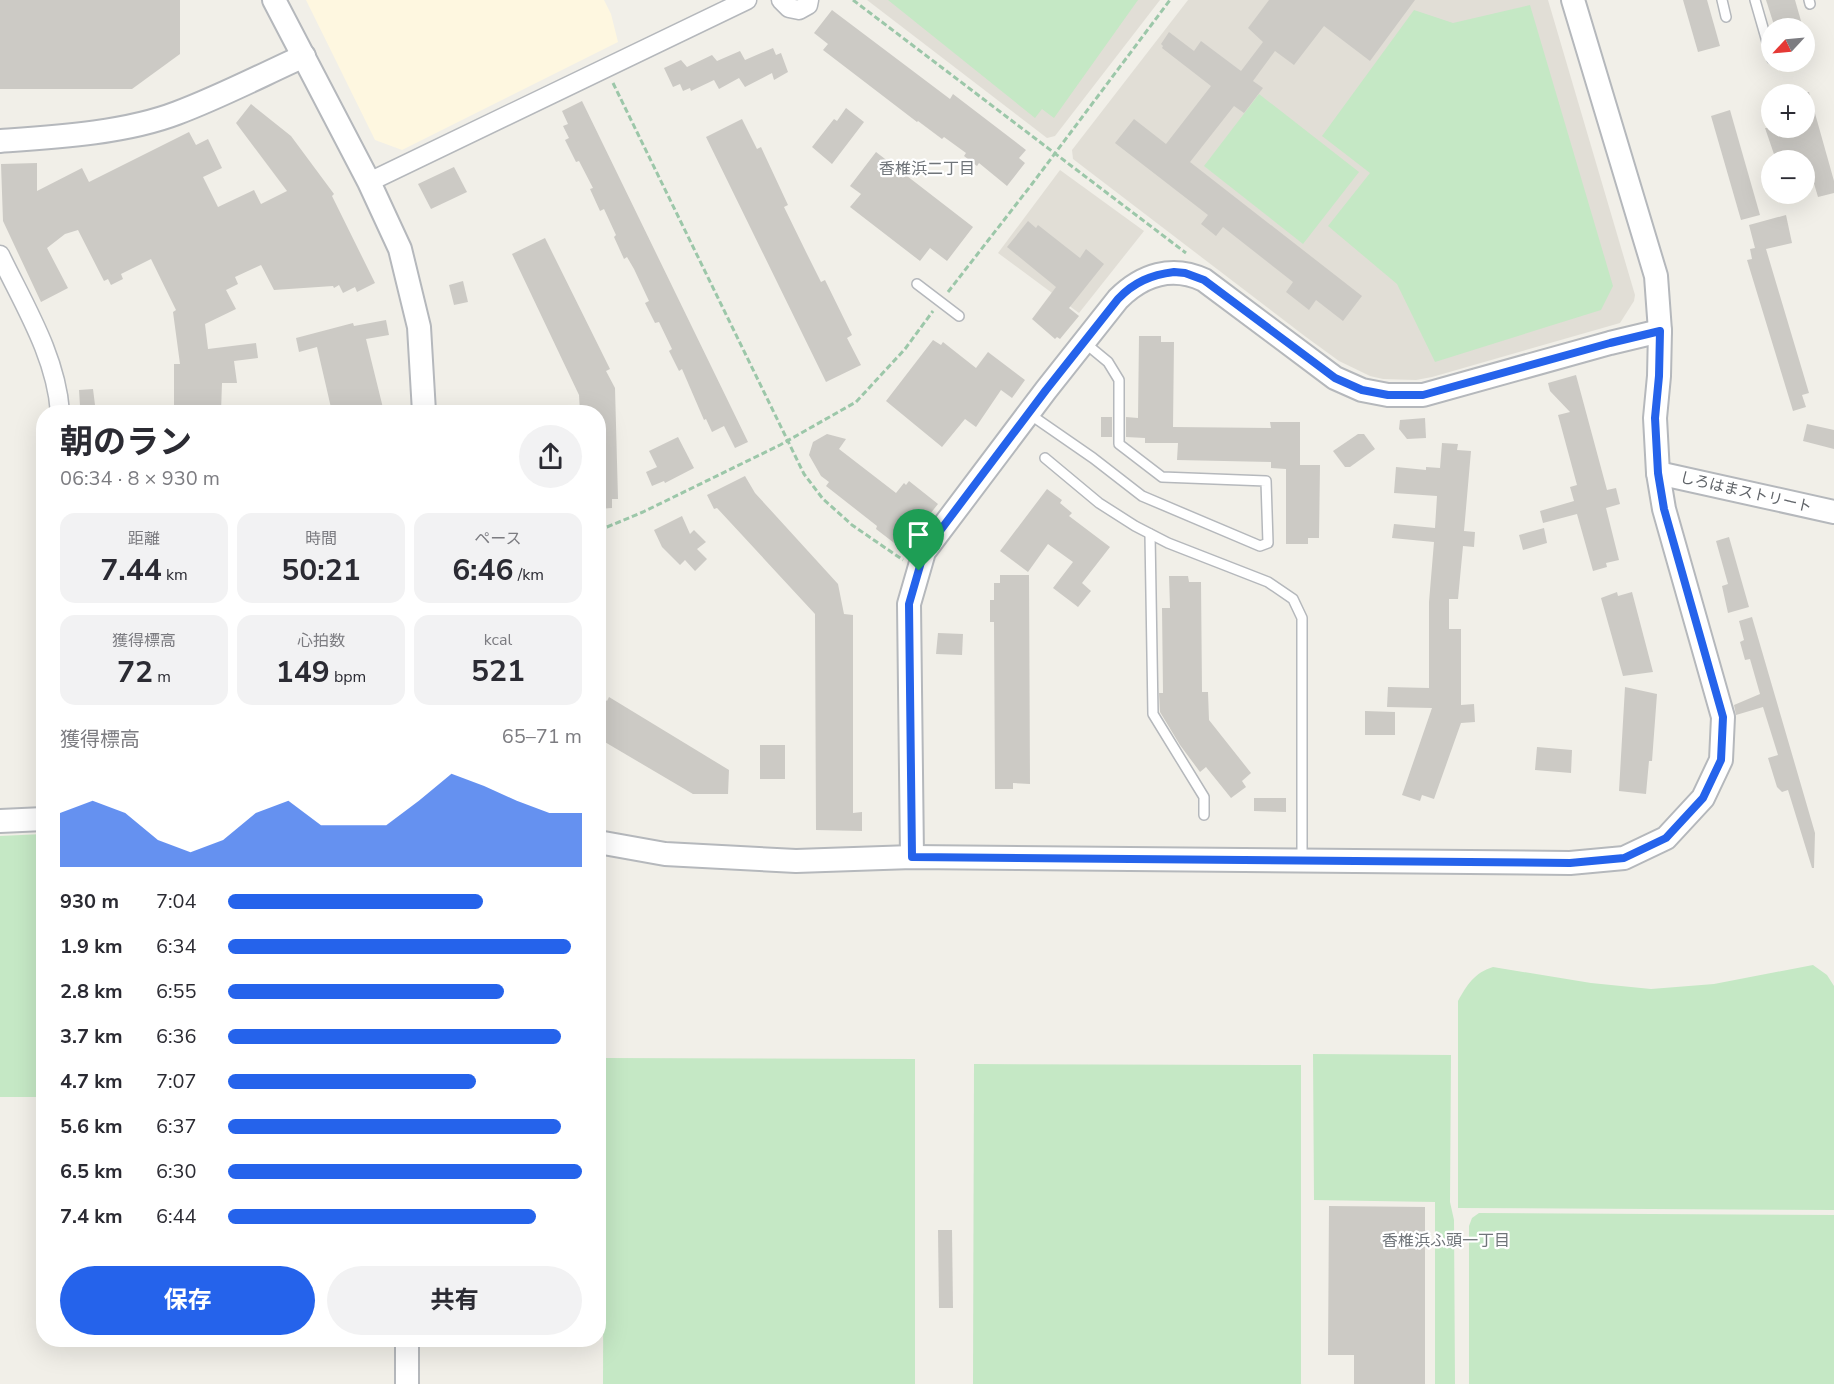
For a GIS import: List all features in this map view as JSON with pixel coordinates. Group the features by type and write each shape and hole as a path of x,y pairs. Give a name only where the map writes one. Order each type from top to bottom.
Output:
{"street":[{"path":"274,0 369,183 400,249 419,327 424,405"},
{"path":"369,183 747,0"},
{"path":"781,0 789,8 799,10 808,5 809,0"},
{"path":"606,843 665,854 796,861 912,857 1570,863 1624,858 1666,838 1703,798 1721,760 1723,717 1664,509 1658,473 1655,418 1660,331 1656,276 1574,0"},
{"path":"0,141 51,138 97,131 135,125 177,114 304,56"},
{"path":"0,255 51,364 59,405"},
{"path":"912,857 909,604 924,552 1084,342 1129,288 1151,276 1174,272 1185,273 1204,280 1335,378 1362,390 1388,395 1423,395 1660,331"},
{"name":"しろはまストリート","path":"1658,473 1834,512"},
{"path":"0,821 36,819"},
{"path":"407,1347 407,1384"}],"lane":[{"path":"1722,0 1726,17"},
{"path":"1755,0 1761,22"},
{"path":"916,284 958,316"},
{"path":"1029,414 1093,458 1142,496 1260,546 1268,543 1266,481 1162,477 1119,444 1119,380 1108,362 1084,342"},
{"path":"1045,458 1099,503 1150,534 1268,582 1293,598 1302,618 1302,861"},
{"path":"1150,534 1153,714 1204,797 1204,815"}],"path":[{"path":"853,0 1198,263 1204,280"},
{"path":"606,68 804,474 823,500 852,525 919,571"}],"shaded area":[{"path":"306,0 604,0 611,14 618,42 402,150 375,140"},
{"path":"867,0 1160,0 1055,136 1047,138"},
{"path":"1188,0 1548,0 1635,295 1634,301 1620,323 1416,380 1383,379 1370,376 1339,361 1306,337 1073,159 1072,150"},
{"path":"1060,170 1144,231 1079,313 998,253"}],"green space":[{"path":"888,0 1138,0 1054,118 1042,109 1035,118"},
{"path":"1530,5 1613,286 1601,310 1435,362 1397,284 1328,226 1370,173 1322,136 1414,10 1453,23"},
{"path":"1259,94 1359,172 1303,244 1204,166"},
{"path":"36,834 36,1097 0,1097 0,836"},
{"path":"1813,965 1827,975 1834,986 1834,1210 1458,1208 1458,1001 1476,976 1493,967 1591,983 1651,989 1714,984"},
{"path":"1313,1054 1451,1055 1450,1202 1454,1220 1455,1384 1435,1384 1435,1202 1314,1200"},
{"path":"606,1058 915,1059 915,1384 603,1384 603,1347 606,1347"},
{"path":"974,1064 1301,1065 1301,1384 973,1384"},
{"path":"1479,1213 1834,1215 1834,1384 1469,1384 1469,1226 1472,1218"}],"building":[{"path":"0,0 180,0 180,54 132,89 0,89"},
{"path":"1269,0 1415,0 1370,61 1324,26 1294,65 1275,51 1253,81 1263,88 1244,113 1234,106 1190,162 1362,296 1343,321 1316,300 1309,310 1286,292 1293,282 1223,227 1216,236 1201,224 1208,215 1115,143 1134,119 1166,144 1211,86 1162,48 1161,44 1169,32 1194,51 1201,41 1241,71 1263,42 1248,28"},
{"path":"1683,0 1707,0 1720,46 1698,52"},
{"path":"1766,0 1795,0 1800,18 1772,18"},
{"path":"832,10 950,99 953,94 1026,150 1019,158 1025,163 1007,186 979,163 977,166 964,156 966,153 917,122 823,50 828,44 814,33"},
{"path":"773,48 776,55 781,53 788,72 774,80 772,73 745,87 739,78 719,89 714,80 691,91 690,88 683,91 680,84 673,87 664,68 681,60 687,67 712,55 717,61 740,51 745,60"},
{"path":"582,101 748,442 735,448 724,426 712,432 706,419 704,420 682,369 679,371 669,351 672,349 659,322 655,323 645,303 649,301 634,269 627,257 624,259 604,209 600,211 590,189 593,188 565,140 569,138 563,126 568,124 562,111"},
{"path":"251,104 291,136 334,194 332,196 375,283 357,292 355,287 343,293 339,285 334,288 333,286 274,290 261,265 235,277 238,284 226,290 236,309 205,324 208,349 256,343 258,358 234,361 237,383 222,383 221,405 174,405 174,364 180,364 173,312 176,310 151,259 121,274 123,279 111,285 108,279 104,281 78,230 65,234 47,248 68,288 41,302 3,221 1,164 37,163 37,191 82,168 89,182 189,132 196,145 208,139 222,168 203,177 218,207 254,190 261,204 287,191 236,123"},
{"path":"846,108 864,122 832,164 812,147 834,119 837,121"},
{"path":"1730,110 1760,215 1741,220 1711,116"},
{"path":"1815,113 1834,181 1834,193 1818,197 1815,187 1815,150 1773,150 1768,138 1815,138"},
{"path":"742,119 757,149 761,147 788,205 784,207 821,282 825,280 852,335 847,338 861,365 826,382 706,137"},
{"path":"876,152 973,227 947,261 930,248 920,261 850,207 861,194 850,186"},
{"path":"454,167 467,192 431,209 418,184"},
{"path":"1786,215 1792,243 1766,249 1809,393 1802,395 1806,407 1793,411 1747,260 1752,259 1750,249 1755,248 1749,225"},
{"path":"1028,221 1036,228 1038,225 1080,258 1086,249 1104,264 1069,308 1079,316 1060,339 1057,337 1055,339 1032,319 1056,287 1007,247"},
{"path":"545,238 610,369 606,371 615,388 618,499 612,499 612,508 606,508 606,405 580,405 579,395 512,254"},
{"path":"463,281 468,302 454,305 449,285"},
{"path":"386,320 389,335 366,339 382,405 330,405 317,347 299,352 296,338 353,323 354,326"},
{"path":"1139,336 1161,336 1161,342 1174,342 1173,427 1271,428 1270,422 1300,422 1300,465 1320,465 1319,538 1308,538 1308,544 1286,544 1286,469 1271,468 1271,462 1177,460 1178,443 1145,443 1145,438 1126,437 1126,417 1138,418"},
{"path":"933,340 941,345 943,342 976,368 988,352 1025,380 1012,398 1001,390 976,427 965,419 942,447 886,401"},
{"path":"1576,375 1607,490 1616,488 1620,504 1606,508 1619,560 1606,563 1607,567 1593,571 1577,514 1543,523 1540,511 1574,501 1570,487 1577,485 1558,415 1570,412 1550,391 1548,383"},
{"path":"93,389 95,405 80,405 79,390"},
{"path":"1101,417 1112,417 1112,437 1101,437"},
{"path":"1425,418 1426,438 1407,439 1399,429 1400,420"},
{"path":"1807,424 1834,430 1834,449 1803,441"},
{"path":"827,434 846,439 839,449 896,493 904,483 906,485 909,481 938,504 902,549 826,486 829,482 821,476 809,455 813,442"},
{"path":"1358,434 1364,434 1375,449 1350,467 1345,467 1333,451"},
{"path":"678,437 694,468 665,483 664,481 652,486 646,472 657,467 649,451"},
{"path":"1442,443 1458,444 1457,450 1471,451 1464,531 1475,532 1474,547 1463,546 1458,599 1449,599 1449,629 1461,629 1461,705 1474,704 1475,722 1461,723 1434,799 1422,795 1420,801 1402,795 1432,708 1387,707 1388,687 1429,688 1429,602 1434,542 1392,538 1394,524 1435,528 1437,496 1394,493 1396,467 1426,470 1426,467 1440,468"},
{"path":"745,476 755,493 838,584 844,614 853,615 853,813 862,812 862,831 816,830 815,614 717,508 714,509 707,495"},
{"path":"1047,489 1062,500 1060,503 1072,513 1069,516 1110,547 1082,583 1091,591 1078,607 1053,588 1073,562 1048,544 1028,572 1000,551"},
{"path":"682,516 690,534 694,530 706,542 697,549 707,559 695,571 685,560 680,565 662,547 654,530"},
{"path":"1544,528 1547,543 1523,550 1519,535"},
{"path":"1729,537 1749,607 1728,613 1722,586 1728,584 1716,541"},
{"path":"1000,575 1029,575 1030,784 1013,783 1013,789 995,789 994,622 990,622 990,600 994,600 994,583 1000,583"},
{"path":"1169,576 1188,576 1189,582 1201,582 1202,692 1208,692 1209,720 1251,773 1242,781 1246,787 1231,798 1206,767 1200,772 1160,712 1159,693 1163,693 1162,608 1170,608"},
{"path":"1617,592 1618,596 1632,592 1653,672 1623,676 1601,598"},
{"path":"1752,617 1815,833 1814,868 1812,868 1788,790 1782,792 1777,787 1768,758 1778,755 1763,707 1736,715 1734,705 1760,694 1750,659 1745,660 1740,642 1744,640 1739,621"},
{"path":"938,633 963,634 962,655 936,654"},
{"path":"1625,687 1657,694 1652,761 1649,761 1646,794 1619,791"},
{"path":"609,697 729,770 728,794 693,794 606,743 606,700"},
{"path":"1365,711 1395,712 1395,735 1365,735"},
{"path":"760,745 785,745 785,779 760,779"},
{"path":"1537,747 1572,750 1571,773 1535,770"},
{"path":"1254,798 1286,798 1286,812 1254,811"},
{"path":"1329,1206 1425,1207 1425,1384 1354,1384 1354,1355 1328,1355"},
{"path":"938,1230 952,1230 953,1308 939,1308"}],"district":[{"name":"香椎浜二丁目","path":"927,169"},
{"name":"香椎浜ふ頭一丁目","path":"1446,1241"}],"route":[{"path":"1174,272 1194,275 1204,280 1335,378 1362,390 1388,395 1423,395 1660,331 1655,418 1658,473 1664,509 1723,717 1721,760 1703,798 1666,838 1624,858 1570,863 912,857 909,604 919,571 924,552 1046,390 1118,299 1129,288 1151,276 1174,272"}]}
